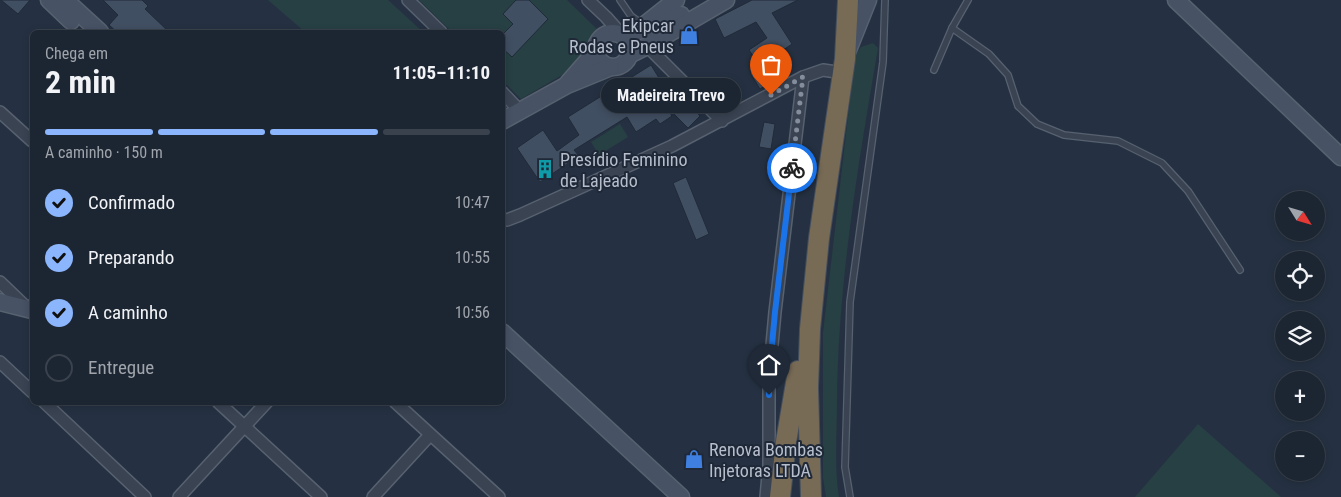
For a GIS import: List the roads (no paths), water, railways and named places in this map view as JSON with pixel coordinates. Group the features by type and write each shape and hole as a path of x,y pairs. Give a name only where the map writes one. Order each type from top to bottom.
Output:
{"highway":[{"path":"811,497 808,388 810,329 819,238 844,66 848,0"},
{"path":"780,497 786,442 800,359 810,329"}],"main road":[{"path":"49,0 82,30"},
{"path":"65,0 98,30"},
{"path":"611,68 602,64 596,51 597,44 601,38 632,25 676,0"},
{"path":"632,25 656,27 706,0"},
{"path":"630,54 726,0"},
{"path":"844,66 868,0"},
{"path":"1176,0 1341,157"},
{"path":"505,120 567,85 623,64 628,60 630,54 632,25"},
{"path":"567,85 596,51"},
{"path":"0,302 30,313"},
{"path":"0,313 30,313"},
{"path":"505,335 680,497"}],"street":[{"path":"408,0 440,30"},
{"path":"588,0 606,16 632,25"},
{"path":"647,46 722,121"},
{"path":"505,220 520,215 672,146 803,77 823,70 844,66"},
{"path":"766,497 769,465 769,378 776,302 803,77"},
{"path":"505,95 521,112"},
{"path":"0,112 30,139"},
{"path":"0,282 30,312"},
{"path":"0,362 30,390"},
{"path":"47,405 145,497"},
{"path":"221,405 321,497"},
{"path":"179,497 264,405"},
{"path":"398,405 499,497"},
{"path":"373,497 430,435"}],"lane":[{"path":"620,0 632,25"},
{"path":"850,497 845,467 850,302 883,62 885,0"},
{"path":"934,70 952,28 968,0"},
{"path":"952,28 989,54 1008,75 1018,106 1037,124 1064,135 1118,141 1162,163 1188,191 1240,270"}],"place":[{"name":"Ekipcar Rodas e Pneus","path":"689,35"},
{"name":"Madeireira Trevo","path":"771,95"},
{"name":"Presídio Feminino de Lajeado","path":"545,169"},
{"name":"Renova Bombas Injetoras LTDA","path":"694,459"}]}
